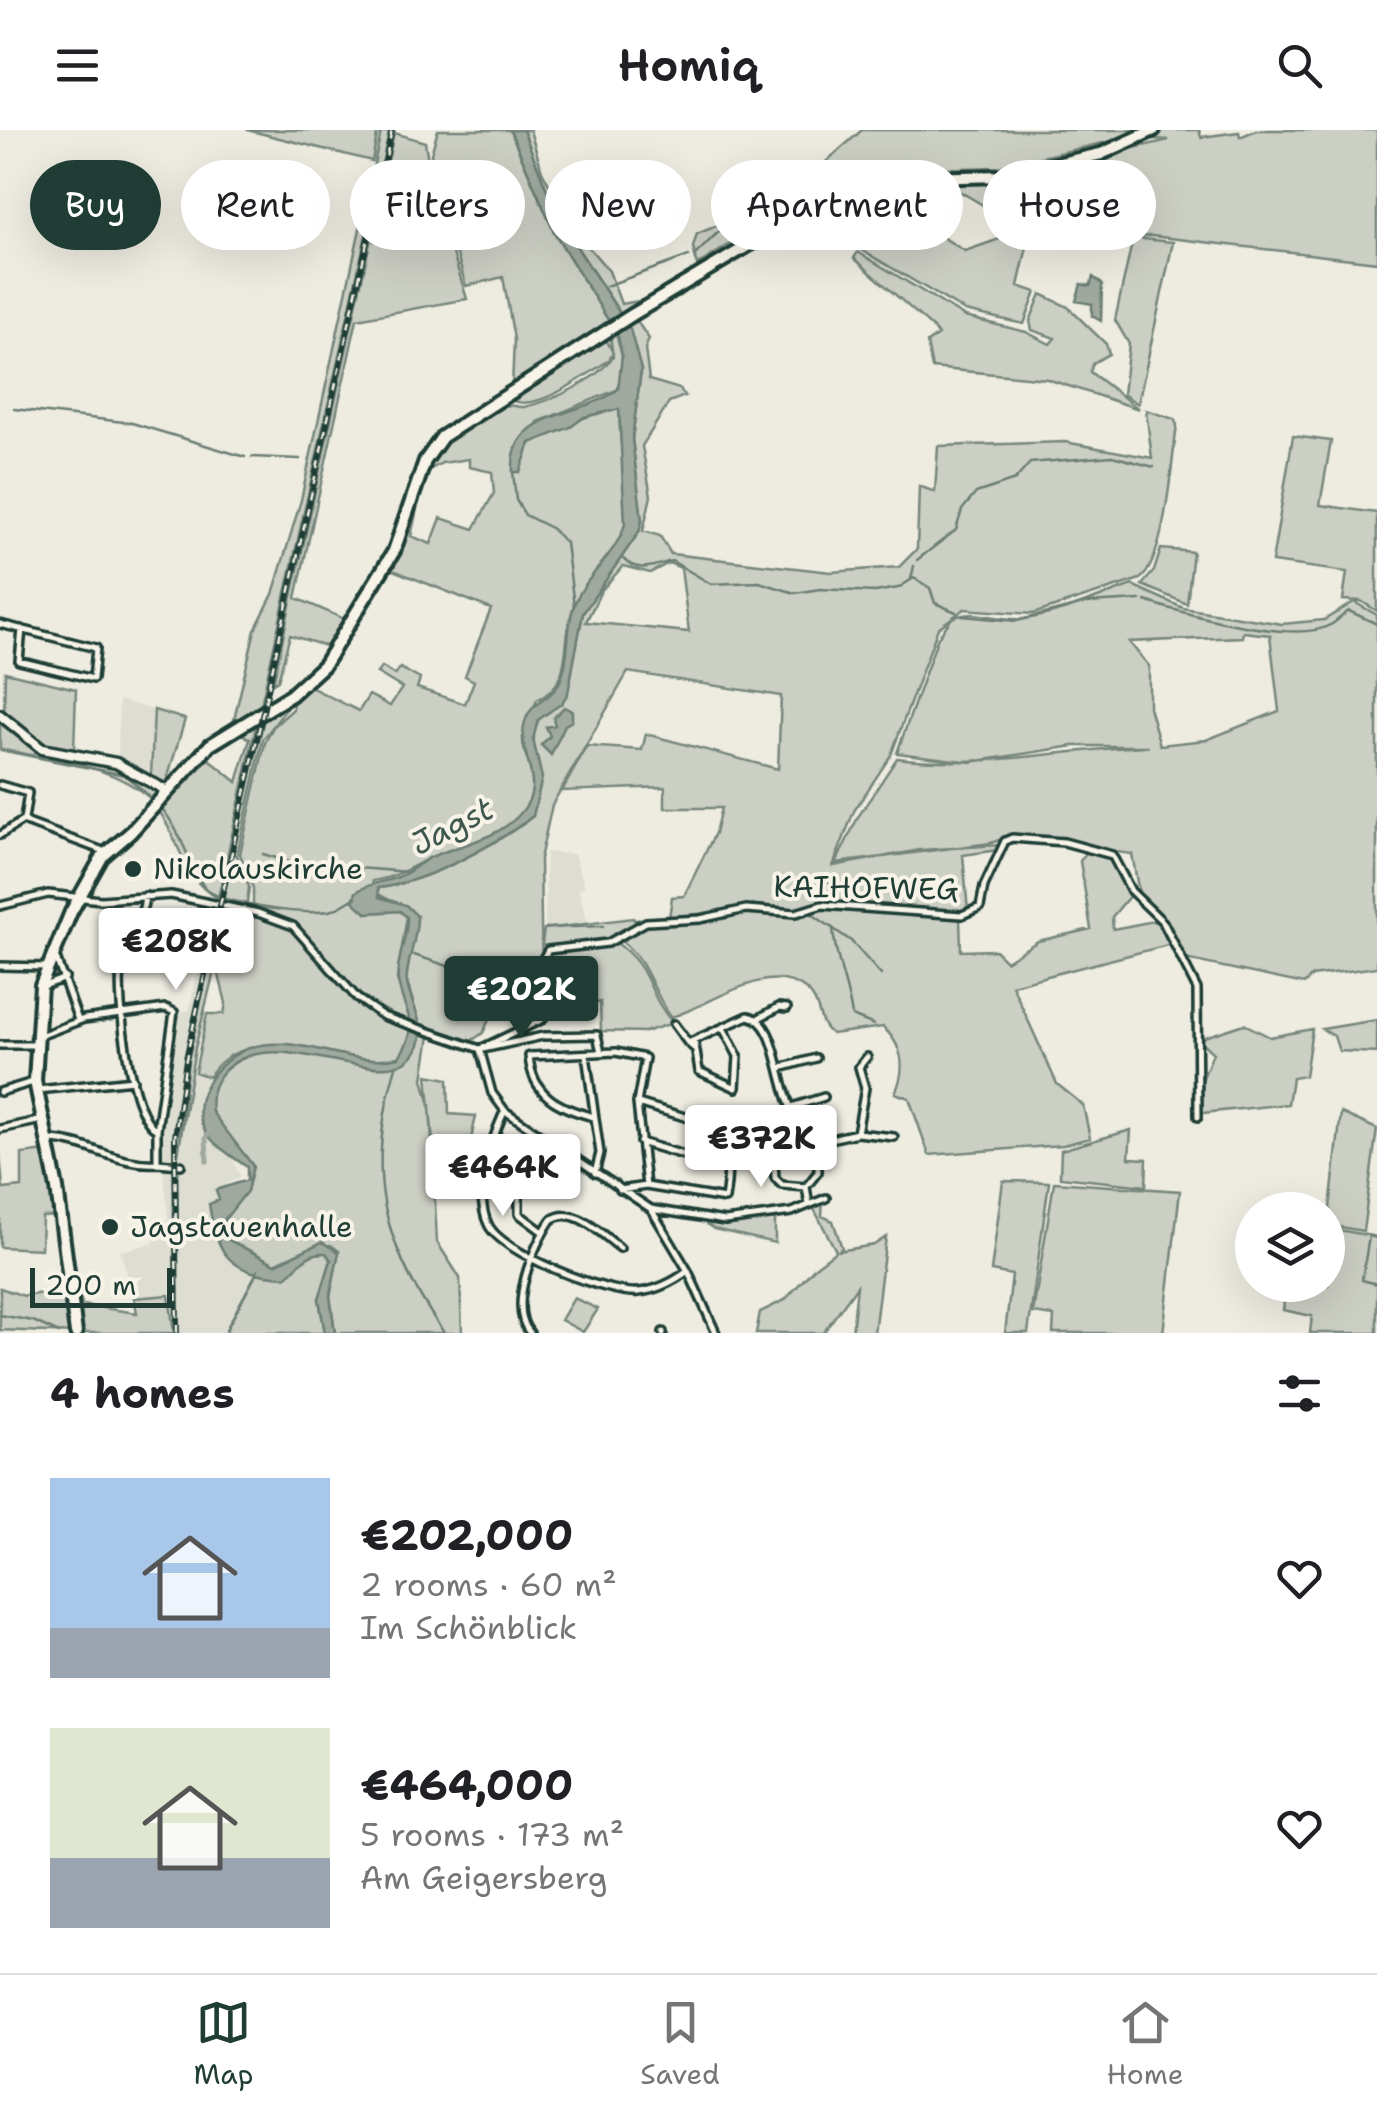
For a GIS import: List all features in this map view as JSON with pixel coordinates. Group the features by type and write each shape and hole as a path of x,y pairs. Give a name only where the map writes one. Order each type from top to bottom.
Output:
{"main road":[{"path":"76,1333 48,1140 36,1086 35,1041 41,985 79,898 106,852 210,745 291,695 324,664 394,551 425,460 448,432 632,314 840,190 891,178 991,178 1101,154 1154,130"}],"street":[{"path":"0,624 22,629 96,648 93,679 19,661 22,629"},
{"path":"0,715 42,749 116,764 167,792"},
{"path":"0,784 28,793 24,820 0,835"},
{"path":"24,820 106,852"},
{"name":"KAIHOFWEG","path":"480,1049 543,1019 546,1000 541,962 548,950 608,942 646,922 700,919 746,909 796,913 822,905 962,915 980,908 984,886 1004,841 1012,838 1064,842 1112,856 1132,891 1163,922 1196,989 1198,1117"},
{"path":"0,906 48,894 223,903 293,926 357,998 403,1023 480,1049 542,1036 597,1035 601,1052"},
{"path":"145,896 121,966 120,1012 141,1110 148,1126 157,1130"},
{"path":"0,966 53,962 66,978 78,1020"},
{"path":"41,985 66,978"},
{"path":"688,1043 748,1016 758,1018 779,1007 787,1008"},
{"path":"0,1045 35,1041 78,1020 120,1012 166,1008 174,1012 157,1130 157,1163"},
{"path":"758,1018 780,1068 779,1086 792,1106 800,1132 817,1142 857,1133 894,1138"},
{"path":"674,1024 694,1048"},
{"path":"696,1040 699,1071 736,1088 738,1056 724,1030"},
{"path":"480,1049 492,1093 504,1111 650,1209 724,1221 792,1212 826,1198"},
{"path":"594,1116 543,1096 530,1074 529,1056 601,1052 645,1058 637,1103 646,1186"},
{"path":"586,1054 600,1153 595,1173"},
{"path":"857,1133 864,1088 859,1067 866,1057"},
{"path":"780,1068 816,1058"},
{"path":"0,1092 133,1080"},
{"path":"792,1106 824,1097"},
{"path":"619,1190 646,1186 721,1200 726,1196 728,1149 716,1131 637,1103"},
{"path":"504,1111 486,1168 484,1216 490,1230 509,1249 636,1293 669,1285 688,1271"},
{"path":"0,1128 42,1120"},
{"path":"48,1140 78,1144 125,1163 181,1166"},
{"path":"640,1142 727,1168"},
{"path":"809,1206 806,1187 818,1172 817,1142"},
{"path":"774,1144 774,1178 782,1185 806,1187"},
{"path":"518,1181 519,1214 543,1232"},
{"path":"650,1209 688,1271 716,1333"},
{"path":"530,1333 522,1324 520,1303 543,1232 555,1216 566,1213 620,1248"}],"shaded area":[{"path":"247,130 378,130 372,160"},
{"path":"438,130 510,130 523,160 432,160"},
{"path":"510,130 523,130 545,185 545,211 525,160"},
{"path":"523,130 530,130 545,185"},
{"path":"862,130 1138,130 1120,145 1062,158 1125,138 1029,160 983,160 983,167 963,168 963,160 828,160"},
{"path":"1157,130 1199,130 1201,137 1239,132 1240,137 1256,130 1377,130 1377,262 1156,236 1156,160 1081,160 1169,140 1153,139"},
{"path":"381,132 389,132 383,160 375,160"},
{"path":"394,133 425,142 428,160 388,160"},
{"path":"525,165 545,211 545,250 565,250 610,323 512,388 514,339 503,277 466,286 456,250 525,250"},
{"path":"983,180 983,205 963,193 963,181"},
{"path":"711,228 711,250 721,250 697,265 693,247 697,234"},
{"path":"1156,240 1173,242 1138,404 1123,394 1129,344 1115,320 1130,250 1156,250"},
{"path":"983,245 983,250 1026,250 1018,286 1036,292 1024,324 965,311 862,250 965,251"},
{"path":"355,250 363,250 260,709 233,724 255,630 273,594 301,500"},
{"path":"368,250 452,250 467,299 357,319 296,598 349,621 332,648 290,635 278,680 273,683"},
{"path":"565,250 579,250 630,329 641,370 632,439 642,520 639,532 583,613 568,693 562,703 538,720 533,739 542,778 533,816 459,861 378,888 379,897 406,905 417,916 407,977 420,1024 417,1049 403,1063 383,1067 301,1054 273,1052 247,1056 225,1070 212,1095 212,1112 253,1166 247,1191 225,1219 227,1239 275,1264 322,1242 339,1252 330,1296 335,1333 325,1333 319,1299 331,1260 326,1253 308,1257 286,1277 251,1272 222,1249 209,1204 219,1200 216,1190 247,1180 247,1167 205,1131 200,1102 205,1087 225,1062 252,1047 289,1044 381,1059 399,1057 406,1045 411,1027 398,974 407,917 400,911 366,913 353,901 356,892 372,884 402,875 431,857 489,836 510,823 528,803 532,780 524,746 525,722 532,709 559,683 573,608 625,524 619,409 584,417 571,427 530,443 520,472 513,472 515,451 523,436 536,425 618,389 622,356 618,336"},
{"path":"579,250 591,250 609,271 621,304 639,301 622,316"},
{"path":"858,252 965,317 1026,332 1050,344 1055,338 1032,330 1030,321 1041,294 1068,307 1106,344 1109,354 1093,363 1090,372 1139,409 1047,379 932,368 927,343 938,335 854,258"},
{"path":"1093,277 1102,284 1101,321 1092,316 1092,304 1076,301 1081,284 1090,286"},
{"path":"634,317 649,339 645,349 649,380 680,389 685,396 669,402 642,446 651,496 643,531 660,536 671,554 831,572 899,567 917,549 919,486 935,492 938,446 1065,442 1152,458 1146,410 1174,419 1177,425 1161,532 1149,569 1140,579 1033,614 964,609 938,628 891,755 854,811 833,866 920,850 1000,845 998,850 963,855 968,911 829,903 830,876 821,903 793,912 756,906 669,918 672,897 684,896 715,833 721,808 665,808 665,787 562,791 587,746 642,750 646,734 778,769 781,696 628,672 552,805 540,859 542,985 512,987 506,1003 496,1004 483,1033 468,1043 420,1026 406,978 417,916 377,893 379,888 459,861 533,816 534,732 538,720 567,693 583,613 639,532 642,521 632,439 641,370 627,323","holes":["669,563 681,568 689,632 586,622 601,591 623,566 650,573"]},
{"path":"615,331 622,356 619,389 538,422 527,449 533,441 562,427 620,409 625,526 617,547 575,604 558,682 537,700 525,727 523,743 533,787 526,810 488,836 373,881 366,913 400,911 407,916 397,979 411,1024 356,994 295,923 253,905 253,888 240,854 265,743 273,727 293,709 292,700 310,687 359,711 369,695 390,706 402,688 377,673 382,667 395,675 400,668 420,679 417,688 465,704 474,681 465,676 491,609 393,570 417,509 411,536 431,544 441,518 474,529 494,493 492,472 469,467 469,459 442,463 427,471 431,460 446,440 479,416 505,405 536,404 585,382 613,357 610,335"},
{"path":"605,337 613,353 588,374 533,402 510,399"},
{"path":"1293,436 1331,441 1320,505 1377,513 1377,611 1361,601 1343,600 1347,572 1272,562"},
{"path":"1161,549 1193,552 1187,604 1142,585 1154,571"},
{"path":"1132,585 1183,608 1282,624 1324,620 1354,602 1377,615 1377,967 1312,976 1304,984 1180,958 1158,911 1140,899 1132,854 1007,837 991,843 836,863 858,817 897,758 963,761 897,753 938,637 952,618 971,614 1015,619 1038,617","holes":["1243,632 1270,635 1279,711 1206,740 1160,745 1149,707 1149,666 1129,642 1242,637","1074,746 1149,746 982,760"]},
{"path":"5,672 76,689 74,752 39,744 4,716"},
{"path":"119,700 154,710 151,776 118,761"},
{"path":"285,704 287,708 263,739 237,855 249,887 247,903 222,900 265,714"},
{"path":"564,707 572,711 572,721 565,725 551,755 541,745 550,736 546,727 555,725 553,718"},
{"path":"154,710 185,719 166,783 151,776"},
{"path":"258,717 218,898 190,871 157,808 204,755 237,782 250,739 236,730"},
{"path":"0,720 35,749 126,770 160,791 153,801 137,788 100,771 0,749"},
{"path":"1087,851 1113,858 1131,894 1112,917 1113,929 1159,920 1172,944 1012,985 1057,1084 1083,1105 1090,1138 1063,1145 929,1155 909,1098 895,1093 901,1057 883,1027 832,1034 823,1024 811,994 790,981 773,980 738,988 671,1017 644,967 619,939 647,923 700,920 749,910 796,915 826,907 960,917 961,951 995,950 1006,961 1038,941 1091,929 1080,861"},
{"path":"546,852 574,854 585,887 579,889 588,926 545,929"},
{"path":"212,903 245,911 241,928 216,965 192,1072 209,1077 203,1087 203,1119 215,1144 232,1156 240,1177 217,1189 220,1200 209,1204 231,1262 257,1273 226,1330 228,1333 171,1333 170,1295 134,1297 120,1251 154,1243 151,1219 168,1220 164,1175 158,1164 168,1058 178,1011 189,1011"},
{"path":"221,910 218,955 195,1048 178,1155 188,1060"},
{"path":"249,913 288,926 360,1007 411,1030 412,1038 399,1058 352,1057 271,1047 246,1049 225,1059 209,1077 195,1072 207,1014 224,1014 226,1003 217,967 242,933"},
{"path":"633,918 636,923 612,940 551,948 542,944 544,929"},
{"path":"614,941 636,961 673,1023 645,1032 601,1031 600,1002 560,1012 552,962 543,961 548,952"},
{"path":"1377,1020 1377,1053 1339,1051 1334,1036 1322,1029"},
{"path":"1244,1024 1270,1037 1312,1029 1305,1076 1292,1078 1288,1104 1202,1113 1200,1085 1213,1053 1198,1039"},
{"path":"420,1033 430,1036 423,1079 430,1105 437,1242 460,1278 462,1333 335,1333 330,1296 339,1251 331,1245 276,1264 227,1239 225,1219 247,1191 253,1166 214,1117 212,1092 220,1075 237,1061 257,1054 301,1051 389,1067 421,1039"},
{"path":"427,1075 448,1079 449,1114 476,1116 464,1172 435,1163"},
{"path":"1341,1113 1377,1129 1363,1231 1345,1228 1345,1192 1332,1192"},
{"path":"1131,1130 1129,1158 1147,1159 1146,1186 1060,1177 1061,1150"},
{"path":"46,1151 58,1216 42,1217 41,1249 0,1247 0,1154 3,1189 22,1187 22,1154"},
{"path":"1003,1181 1049,1182 1028,1333 1005,1333 1012,1275 991,1271"},
{"path":"1054,1182 1180,1191 1163,1333 1053,1333 1054,1316 1033,1313"},
{"path":"823,1200 822,1216 833,1221 842,1248 838,1251 874,1245 886,1237 874,1333 852,1333 857,1286 823,1333 756,1333 760,1312 785,1300 815,1267 836,1251 812,1205"},
{"path":"775,1219 775,1243 714,1229 702,1221"},
{"path":"1345,1231 1377,1237 1377,1333 1310,1333 1312,1316 1283,1310 1284,1302 1345,1302"},
{"path":"315,1253 326,1253 331,1260 319,1299 325,1333 228,1333 226,1330 257,1273 282,1273"},
{"path":"74,1262 82,1305 137,1313 134,1298 169,1295 174,1333 80,1333 69,1263"},
{"path":"0,1288 24,1296 67,1289 73,1333 0,1330"},
{"path":"574,1298 598,1309 583,1332 561,1320"}],"waterway":[{"path":"696,254 711,240"},
{"path":"606,286 689,256"},
{"path":"14,409 132,423 245,457"},
{"path":"917,560 956,530 962,510 976,493 1015,480 1030,463 1112,456 1154,467"},
{"path":"252,457 300,459"},
{"path":"513,471 516,500 525,515 551,528 566,543 574,606"},
{"path":"622,558 640,567 672,561 711,584 759,582 795,593 820,589 875,592 898,588 914,578 930,588 935,603 956,612"},
{"path":"911,579 914,566"},
{"path":"962,616 1017,621 1087,603 1140,600"},
{"path":"1145,601 1266,629 1314,630 1333,624 1349,611 1377,624"},
{"path":"0,750 125,775 156,802"},
{"path":"161,808 201,883 216,895 265,908 317,912 332,910 356,897"},
{"name":"Jagst","path":"263,854 293,863 409,872"},
{"path":"746,907 783,909"},
{"path":"812,914 851,941 881,975"},
{"path":"635,920 704,916"},
{"path":"546,928 603,926"},
{"path":"833,928 852,1016 874,1025"},
{"path":"414,955 503,984"},
{"path":"396,1067 381,1141 385,1206 406,1268 444,1333"},
{"path":"207,1161 206,1138 211,1129"},
{"path":"1377,1238 1369,1236 1362,1280 1377,1284"},
{"path":"226,1330 258,1270"},
{"path":"0,1315 33,1321 59,1333"}],"railway":[{"path":"177,1333 175,1137 186,1059 392,130"}],"place":[{"name":"Nikolauskirche","path":"133,869"},
{"name":"Jagstauenhalle","path":"110,1227"}]}
